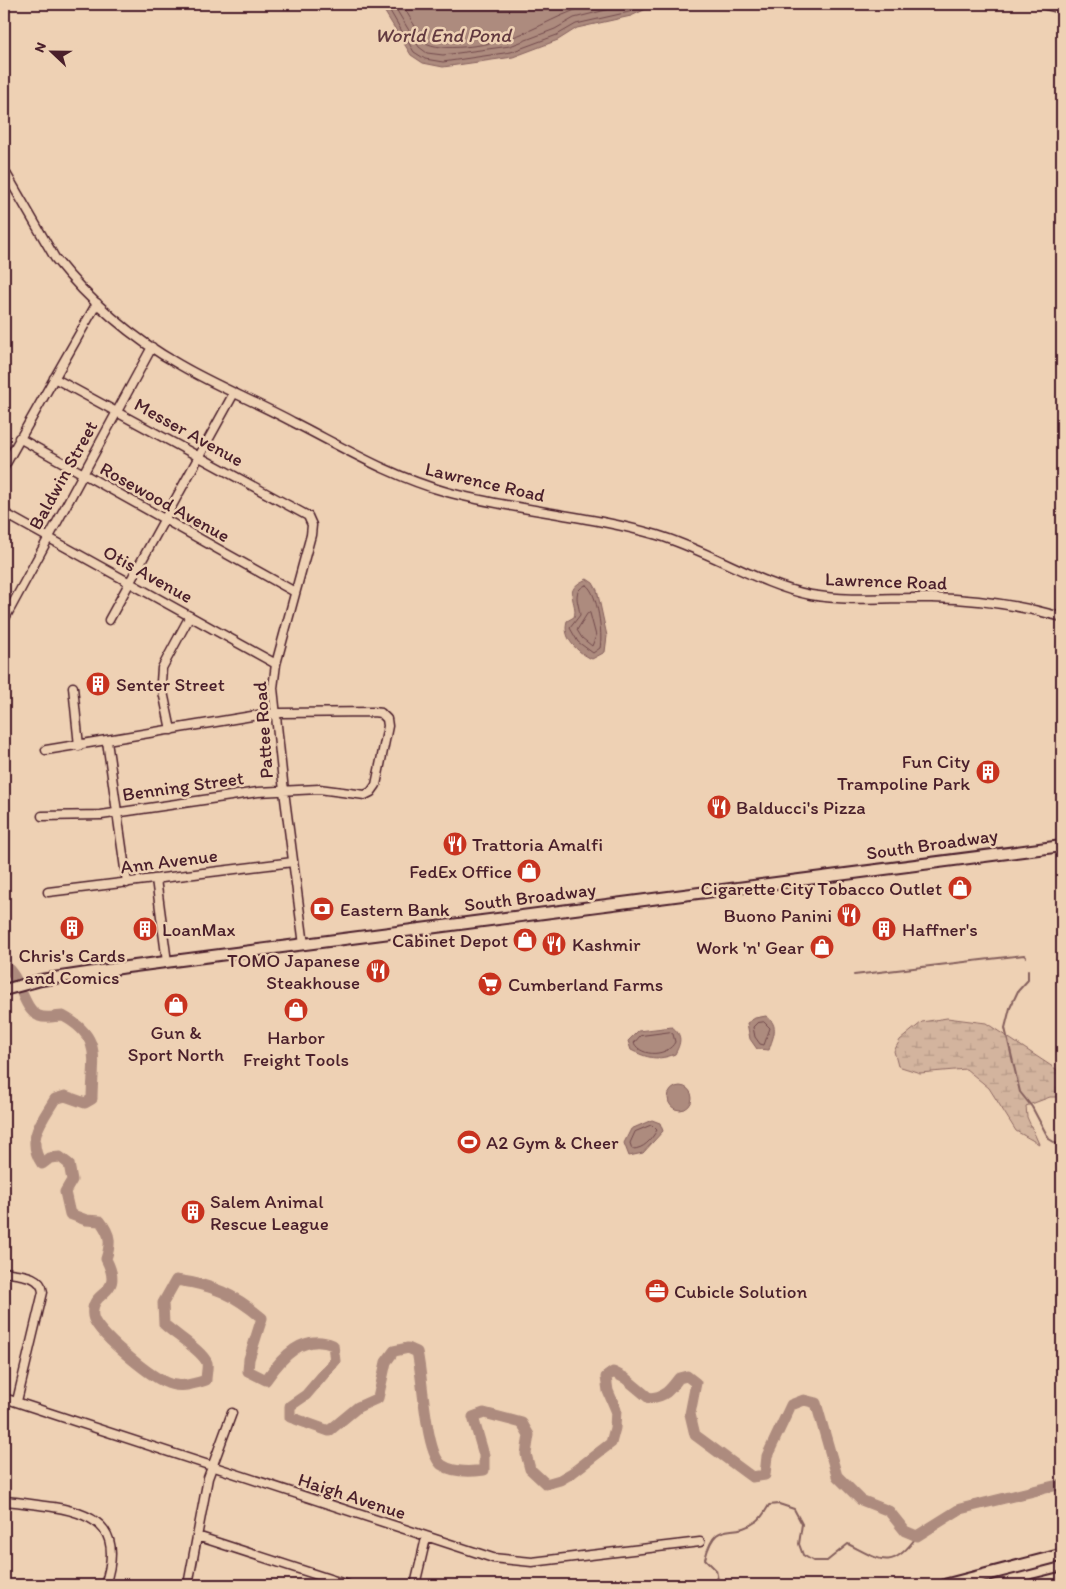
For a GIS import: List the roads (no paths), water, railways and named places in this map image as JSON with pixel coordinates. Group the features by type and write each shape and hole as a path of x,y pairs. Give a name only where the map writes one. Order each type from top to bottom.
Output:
{"highway":[{"path":"946,1585 1062,1555"},
{"path":"1034,1585 1062,1578"}],"main road":[{"name":"South Broadway","path":"6,989 81,973 1062,846"}],"street":[{"path":"1042,4 1062,9"},
{"name":"Lawrence Road","path":"4,170 55,258 75,283 152,347 181,366 405,479 472,498 604,522 659,536 808,594 854,599 931,598 971,600 1007,604 1062,617"},
{"path":"4,468 19,438 97,303"},
{"name":"Baldwin Street","path":"4,620 81,474 152,347"},
{"name":"Messer Avenue","path":"54,378 308,516"},
{"path":"109,620 234,393"},
{"name":"Rosewood Avenue","path":"19,438 296,592"},
{"name":"Otis Avenue","path":"4,513 276,664"},
{"name":"Pattee Road","path":"304,945 273,688 276,664 311,535 312,525 308,516"},
{"path":"171,730 161,682 162,668 190,616"},
{"path":"73,687 79,746"},
{"name":"Benning Street","path":"42,816 78,817 258,792 319,789 365,794 371,792 378,778 388,733 388,719 381,713 275,714"},
{"path":"46,750 275,714"},
{"path":"107,741 127,882"},
{"name":"Ann Avenue","path":"48,892 293,862"},
{"path":"156,879 168,962"},
{"path":"4,1272 30,1277 40,1283 43,1292 17,1402"},
{"name":"Haigh Avenue","path":"4,1398 426,1538 493,1558 532,1562 700,1542"},
{"path":"188,1585 211,1467 232,1412"},
{"path":"4,1501 72,1510 87,1515 100,1524 109,1537 112,1552 105,1585"},
{"path":"197,1536 348,1585"},
{"path":"415,1585 426,1538"}],"water":[{"name":"World End Pond","path":"380,4 657,4 631,16 577,28 558,40 513,57 443,67 423,63 411,55"},
{"path":"587,579 593,583 597,590 607,636 605,652 592,659 581,653 572,644 566,627 567,621 574,617 575,612 572,596 574,587"},
{"path":"766,1016 773,1024 774,1036 769,1050 757,1049 750,1039 747,1023 755,1018"},
{"path":"672,1027 678,1033 680,1039 675,1054 653,1058 631,1050 628,1041 638,1031"},
{"path":"680,1086 689,1089 692,1098 689,1107 680,1110 671,1107 668,1098 671,1089"},
{"path":"652,1120 660,1123 663,1131 643,1153 629,1156 624,1143 631,1129"}],"waterway":[{"path":"854,975 1024,955 1026,957"},
{"path":"4,965 10,970 33,1012 45,1017 63,1016 76,1024 85,1033 90,1042 94,1061 92,1099 85,1103 65,1096 55,1099 37,1130 35,1146 42,1164 50,1158 60,1157 69,1164 72,1180 65,1192 70,1214 86,1220 100,1221 108,1235 109,1248 106,1259 111,1271 112,1280 110,1287 96,1301 93,1307 93,1316 96,1323 112,1342 147,1371 165,1382 180,1385 206,1380 207,1363 204,1358 164,1324 163,1303 176,1280 222,1292 242,1303 262,1318 249,1359 248,1371 266,1380 279,1363 294,1349 312,1342 333,1345 335,1361 306,1395 290,1406 290,1417 329,1431 358,1407 378,1398 386,1362 394,1351 408,1348 417,1352 428,1430 436,1458 442,1465 457,1471 484,1470 484,1455 473,1417 484,1413 522,1423 529,1435 526,1454 530,1469 546,1484 560,1480 572,1473 611,1443 615,1428 616,1410 608,1391 606,1377 613,1372 625,1378 649,1398 663,1394 679,1378 687,1376 696,1383 690,1414 695,1435 752,1477 765,1475 767,1456 791,1405 804,1400 816,1403 837,1476 861,1500 889,1511 905,1531 917,1536 960,1509 1062,1484"},
{"path":"1028,970 1028,980 1018,991 1010,1008 1005,1028 1020,1092 1032,1107 1049,1139 1062,1147"},
{"path":"719,1585 716,1570 705,1559 709,1546 719,1533 739,1529 757,1521 769,1505 779,1504 794,1509 802,1524 799,1544 803,1555 813,1561 827,1561 848,1544 877,1558 893,1559 900,1555 917,1536"}],"place":[{"name":"Senter Street","path":"98,684"},
{"name":"Fun City Trampoline Park","path":"988,772"},
{"name":"Balducci's Pizza","path":"719,807"},
{"name":"Trattoria Amalfi","path":"455,844"},
{"name":"FedEx Office","path":"529,871"},
{"name":"Cigarette City Tobacco Outlet","path":"960,888"},
{"name":"Eastern Bank","path":"322,909"},
{"name":"Buono Panini","path":"849,915"},
{"name":"Chris's Cards and Comics","path":"72,928"},
{"name":"LoanMax","path":"145,929"},
{"name":"Haffner's","path":"884,929"},
{"name":"Cabinet Depot","path":"525,940"},
{"name":"Kashmir","path":"554,944"},
{"name":"Work 'n' Gear","path":"822,947"},
{"name":"TOMO Japanese Steakhouse","path":"378,971"},
{"name":"Cumberland Farms","path":"490,984"},
{"name":"Gun & Sport North","path":"176,1005"},
{"name":"Harbor Freight Tools","path":"296,1010"},
{"name":"A2 Gym & Cheer","path":"469,1142"},
{"name":"Salem Animal Rescue League","path":"193,1212"},
{"name":"Cubicle Solution","path":"657,1291"}]}
